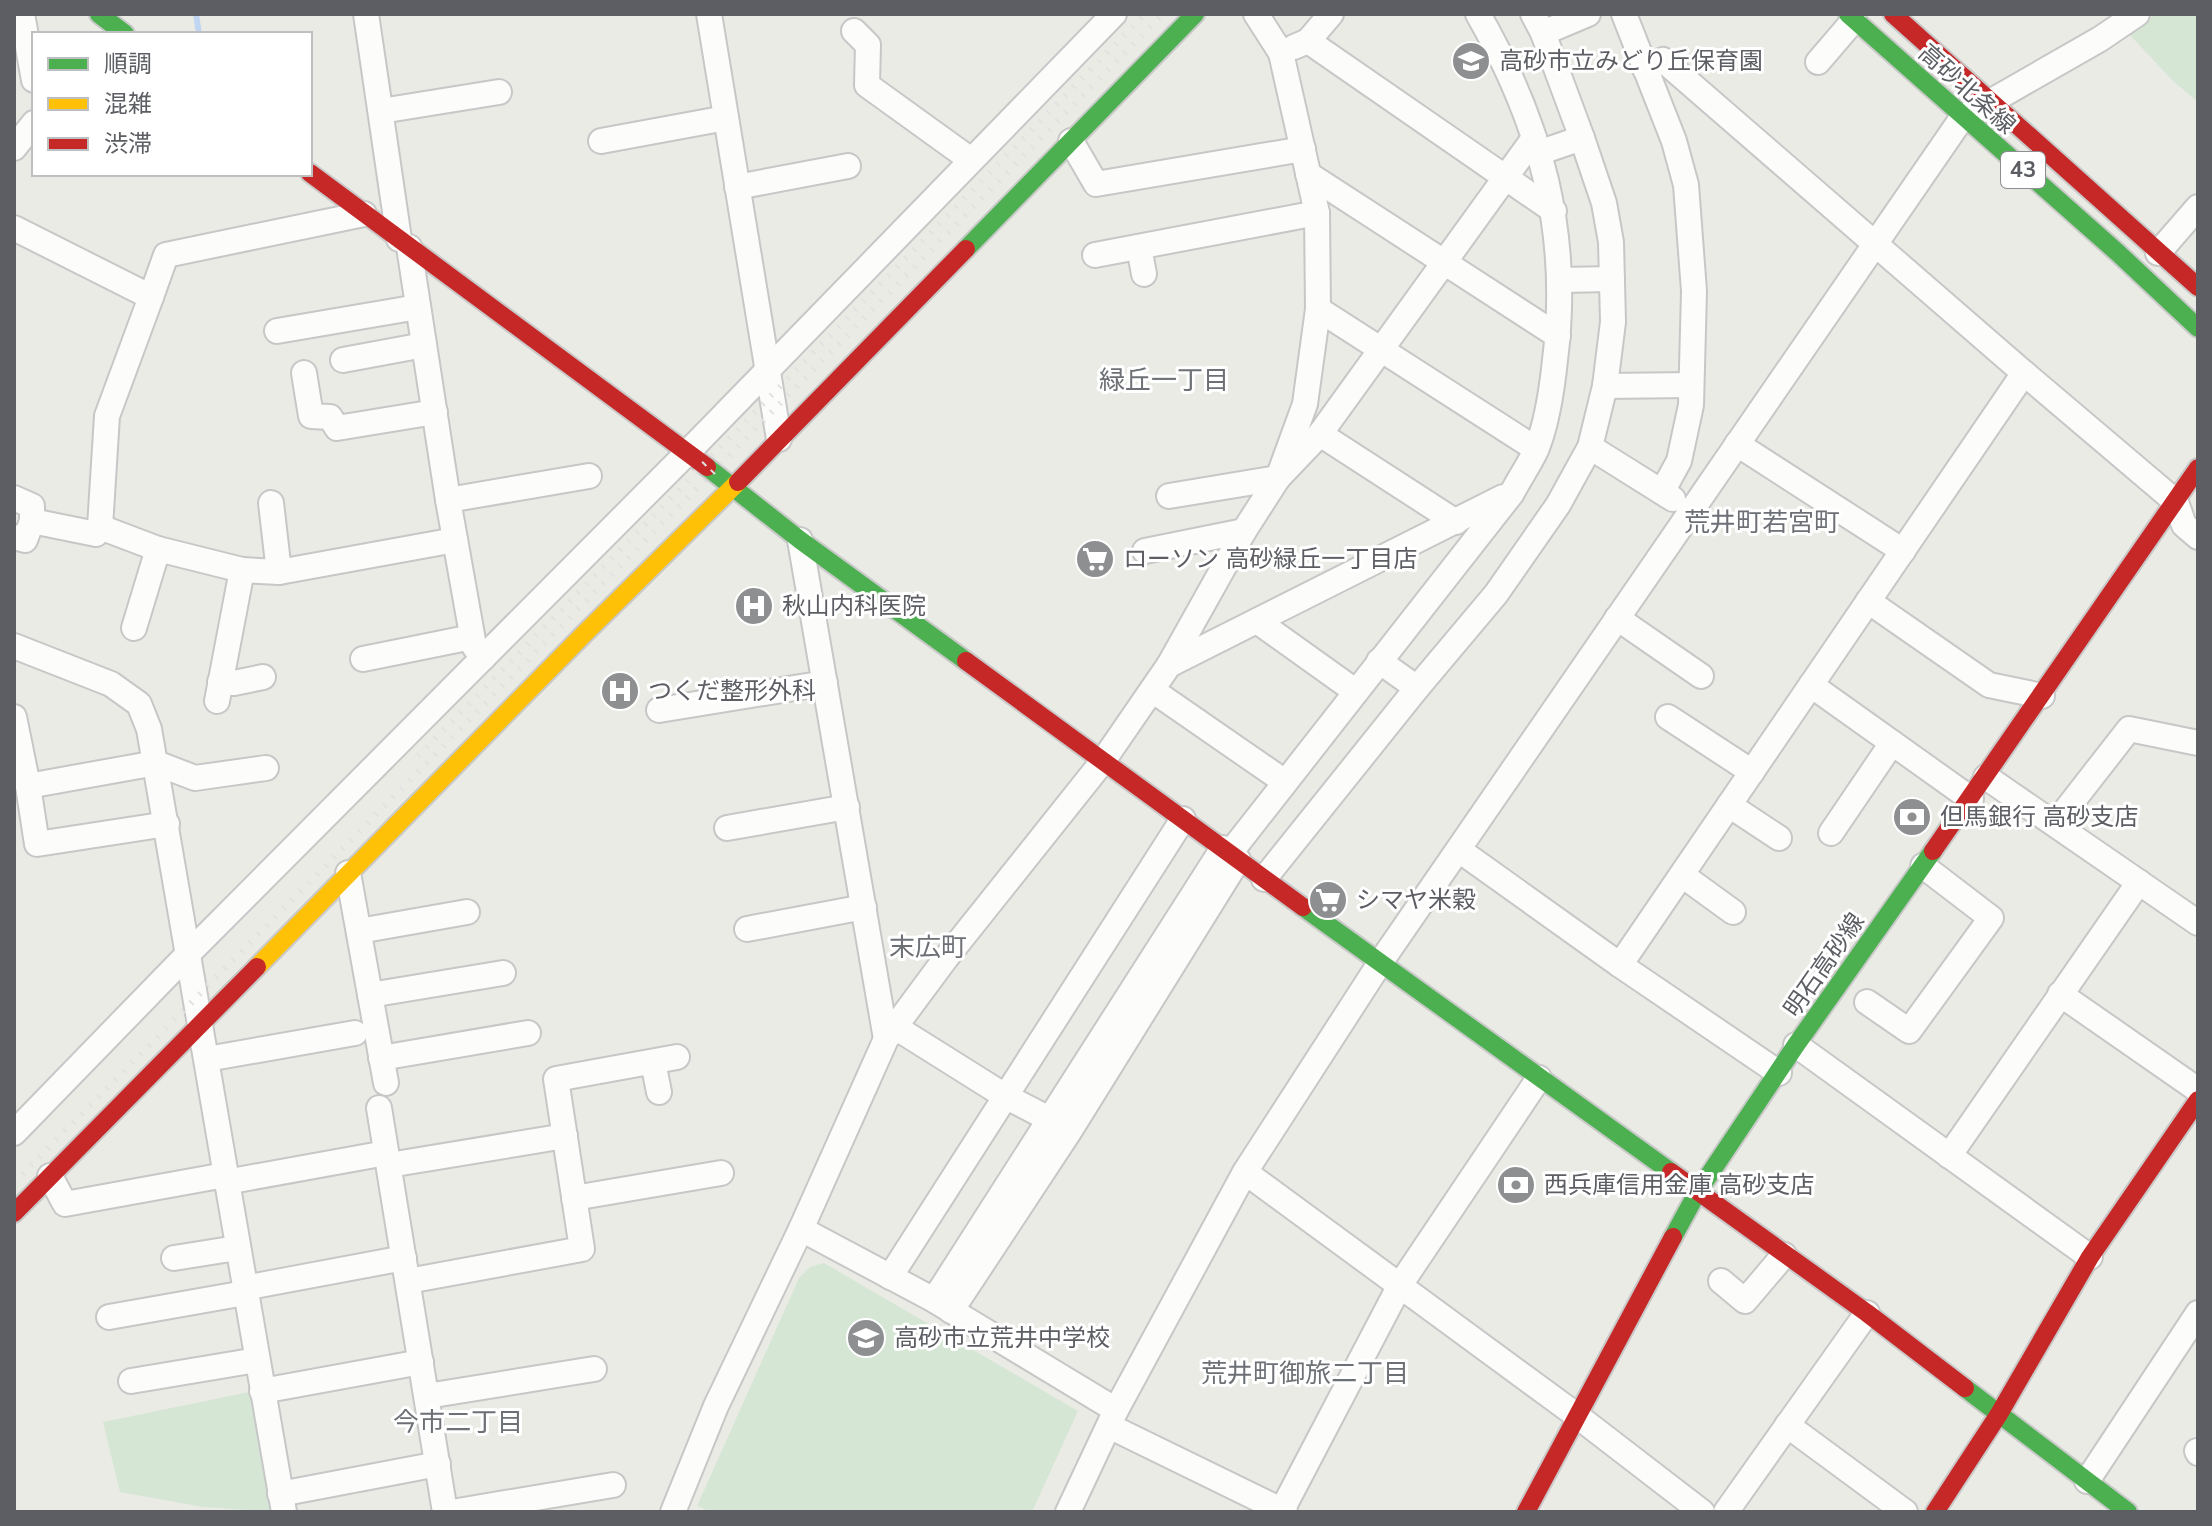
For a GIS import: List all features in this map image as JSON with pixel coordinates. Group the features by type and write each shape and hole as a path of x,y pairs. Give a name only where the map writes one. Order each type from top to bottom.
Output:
{"street":[{"path":"99,14 122,32"},
{"path":"366,14 455,540 477,647"},
{"path":"709,14 779,439"},
{"path":"14,1133 187,955 477,647 688,452 1114,14"},
{"path":"14,1213 584,634 732,488 1195,14"},
{"path":"1256,14 1281,53 1317,213 1318,309 1305,404 1278,478"},
{"path":"1281,53 1308,41 1331,14"},
{"path":"943,1306 1051,1120 1230,854 1512,493 1536,449 1553,384 1558,336 1561,280 1554,211 1536,145 1495,45 1478,14"},
{"path":"1264,879 1496,594 1558,505 1590,447 1605,386 1613,322 1611,242 1604,203 1538,24 1588,14"},
{"path":"1624,14 1674,141 1686,185 1694,291 1688,426 1679,461 1662,492"},
{"path":"1068,1512 1113,1418 1245,1172 1380,963 1962,118 2137,14"},
{"path":"1818,62 1851,17"},
{"name":"高砂北条線","path":"1851,17 2118,253 2198,328"},
{"name":"高砂北条線","path":"1904,18 1990,102 2198,287"},
{"path":"21,31 32,72"},
{"path":"854,31 868,45 867,85 971,160"},
{"path":"1308,41 1554,211"},
{"path":"1645,69 1663,60 2176,502 2184,525 2198,537"},
{"path":"381,111 499,92"},
{"path":"601,141 726,118"},
{"path":"673,1512 716,1406 891,1033 946,958 1103,761 1169,665 1244,531 1278,478 1320,434 1506,180 1536,145 1582,138"},
{"path":"1071,141 1096,184 1303,149"},
{"path":"737,187 848,166"},
{"path":"1308,174 1558,336"},
{"path":"312,175 688,452 800,540 1697,1193 1867,1313 2128,1512"},
{"path":"2158,253 2198,207"},
{"path":"1095,255 1317,213"},
{"path":"14,498 32,506 23,529 96,534 100,527 107,416 166,255 364,214"},
{"path":"14,228 151,297"},
{"path":"1139,247 1144,274"},
{"path":"1561,280 1612,279"},
{"path":"277,331 418,307"},
{"path":"1318,309 1536,449"},
{"path":"343,360 424,345"},
{"path":"304,373 311,416 330,417 337,428 435,412"},
{"path":"1620,965 2024,373"},
{"path":"1605,386 1691,385"},
{"path":"1320,434 1456,522"},
{"path":"1737,444 1903,551"},
{"path":"1590,447 1690,511"},
{"name":"明石高砂線","path":"1526,1512 1697,1193 1796,1045 1971,799 2198,468"},
{"path":"448,500 589,476"},
{"path":"1169,496 1278,478"},
{"path":"1169,665 1512,493"},
{"path":"271,503 279,572"},
{"path":"100,527 158,549 242,570 279,572 455,540"},
{"path":"1145,551 1244,531"},
{"path":"800,540 864,907 891,1033 1051,1120"},
{"path":"134,628 158,549"},
{"path":"242,570 219,692 234,683 263,677"},
{"path":"1868,601 1989,685 2042,696"},
{"path":"1617,618 1683,672"},
{"path":"1257,621 1355,691"},
{"path":"14,646 111,684 139,704 149,729 282,1503 438,1464"},
{"path":"363,659 477,647"},
{"path":"1379,661 1417,688"},
{"path":"659,710 825,683"},
{"path":"1811,685 1971,799"},
{"path":"1152,690 1285,782"},
{"path":"14,717 37,844 167,824"},
{"path":"1668,717 1752,772"},
{"path":"2055,824 2129,729 2198,743"},
{"path":"1831,833 1892,743"},
{"path":"28,786 156,763 195,778 266,768"},
{"path":"1986,777 2198,923"},
{"path":"1729,805 1779,838"},
{"path":"727,828 847,807"},
{"path":"890,1277 1183,819"},
{"path":"1459,850 1779,1073"},
{"path":"943,1306 1069,1132 1230,854"},
{"path":"1867,1002 1909,1031 1991,918 1923,866"},
{"path":"348,873 386,1083"},
{"path":"1682,875 1733,912"},
{"path":"1949,1156 2139,882"},
{"path":"747,929 864,907"},
{"path":"359,931 467,912"},
{"path":"370,995 503,973"},
{"path":"2060,994 2198,1090"},
{"path":"207,1059 355,1033"},
{"path":"381,1058 528,1033"},
{"path":"1796,1045 2090,1257"},
{"path":"109,1317 244,1290 582,1249 556,1079 665,1060 659,1092"},
{"path":"801,1229 943,1306 1113,1418 1283,1511 1400,1285 1539,1078"},
{"path":"1935,1512 1999,1414 2090,1257 2198,1100"},
{"path":"379,1108 445,1512"},
{"path":"50,1176 65,1204 225,1178 565,1136"},
{"path":"1245,1172 1576,1415 1702,1512"},
{"path":"574,1198 721,1173"},
{"path":"174,1258 237,1248"},
{"path":"1721,1281 1745,1301 1784,1255"},
{"path":"1726,1512 1867,1313"},
{"path":"2087,1481 2198,1313"},
{"path":"131,1381 257,1360"},
{"path":"262,1391 421,1362"},
{"path":"427,1396 594,1369"},
{"path":"1787,1425 1905,1512"},
{"path":"452,1512 613,1485"}],"green space":[{"path":"2156,14 2198,14 2198,102 2173,81 2129,34"},
{"name":"高砂市立荒井中学校","path":"824,1263 1078,1411 1032,1512 711,1512 697,1506 799,1278 810,1267"},
{"path":"254,1391 275,1512 203,1507 120,1492 103,1422"}],"waterway":[{"path":"196,14 199,32"}],"railway":[{"path":"418,756 1145,14"},
{"path":"14,1183 1163,14"}],"traffic: fast":[{"path":"99,14 122,32"},
{"path":"966,249 1195,14"},
{"path":"1848,14 2118,253 2198,328"},
{"path":"707,467 800,540 966,661"},
{"path":"1673,1237 1697,1193 1796,1045 1933,851"},
{"path":"1303,907 1671,1172"},
{"path":"1965,1388 2128,1512"}],"traffic: slow":[{"path":"257,967 738,482"}],"traffic: jam":[{"path":"1893,14 2198,287"},
{"path":"312,174 707,467"},
{"path":"738,482 966,249"},
{"path":"1933,851 2198,468"},
{"path":"966,661 1303,907"},
{"path":"14,1213 257,967"},
{"path":"1935,1512 1999,1414 2090,1257 2198,1100"},
{"path":"1671,1172 1867,1313 1965,1388"},
{"path":"1526,1512 1673,1237"}],"place":[{"name":"高砂市立みどり丘保育園","path":"1471,61"},
{"name":"ローソン 高砂緑丘一丁目店","path":"1095,559"},
{"name":"秋山内科医院","path":"754,606"},
{"name":"つくだ整形外科","path":"620,691"},
{"name":"但馬銀行 高砂支店","path":"1912,817"},
{"name":"シマヤ米穀","path":"1328,900"},
{"name":"西兵庫信用金庫 高砂支店","path":"1516,1185"},
{"name":"高砂市立荒井中学校","path":"866,1338"}],"district":[{"name":"緑丘一丁目","path":"1164,380"},
{"name":"荒井町若宮町","path":"1762,522"},
{"name":"末広町","path":"928,947"},
{"name":"荒井町御旅二丁目","path":"1305,1373"},
{"name":"今市二丁目","path":"458,1422"}]}
